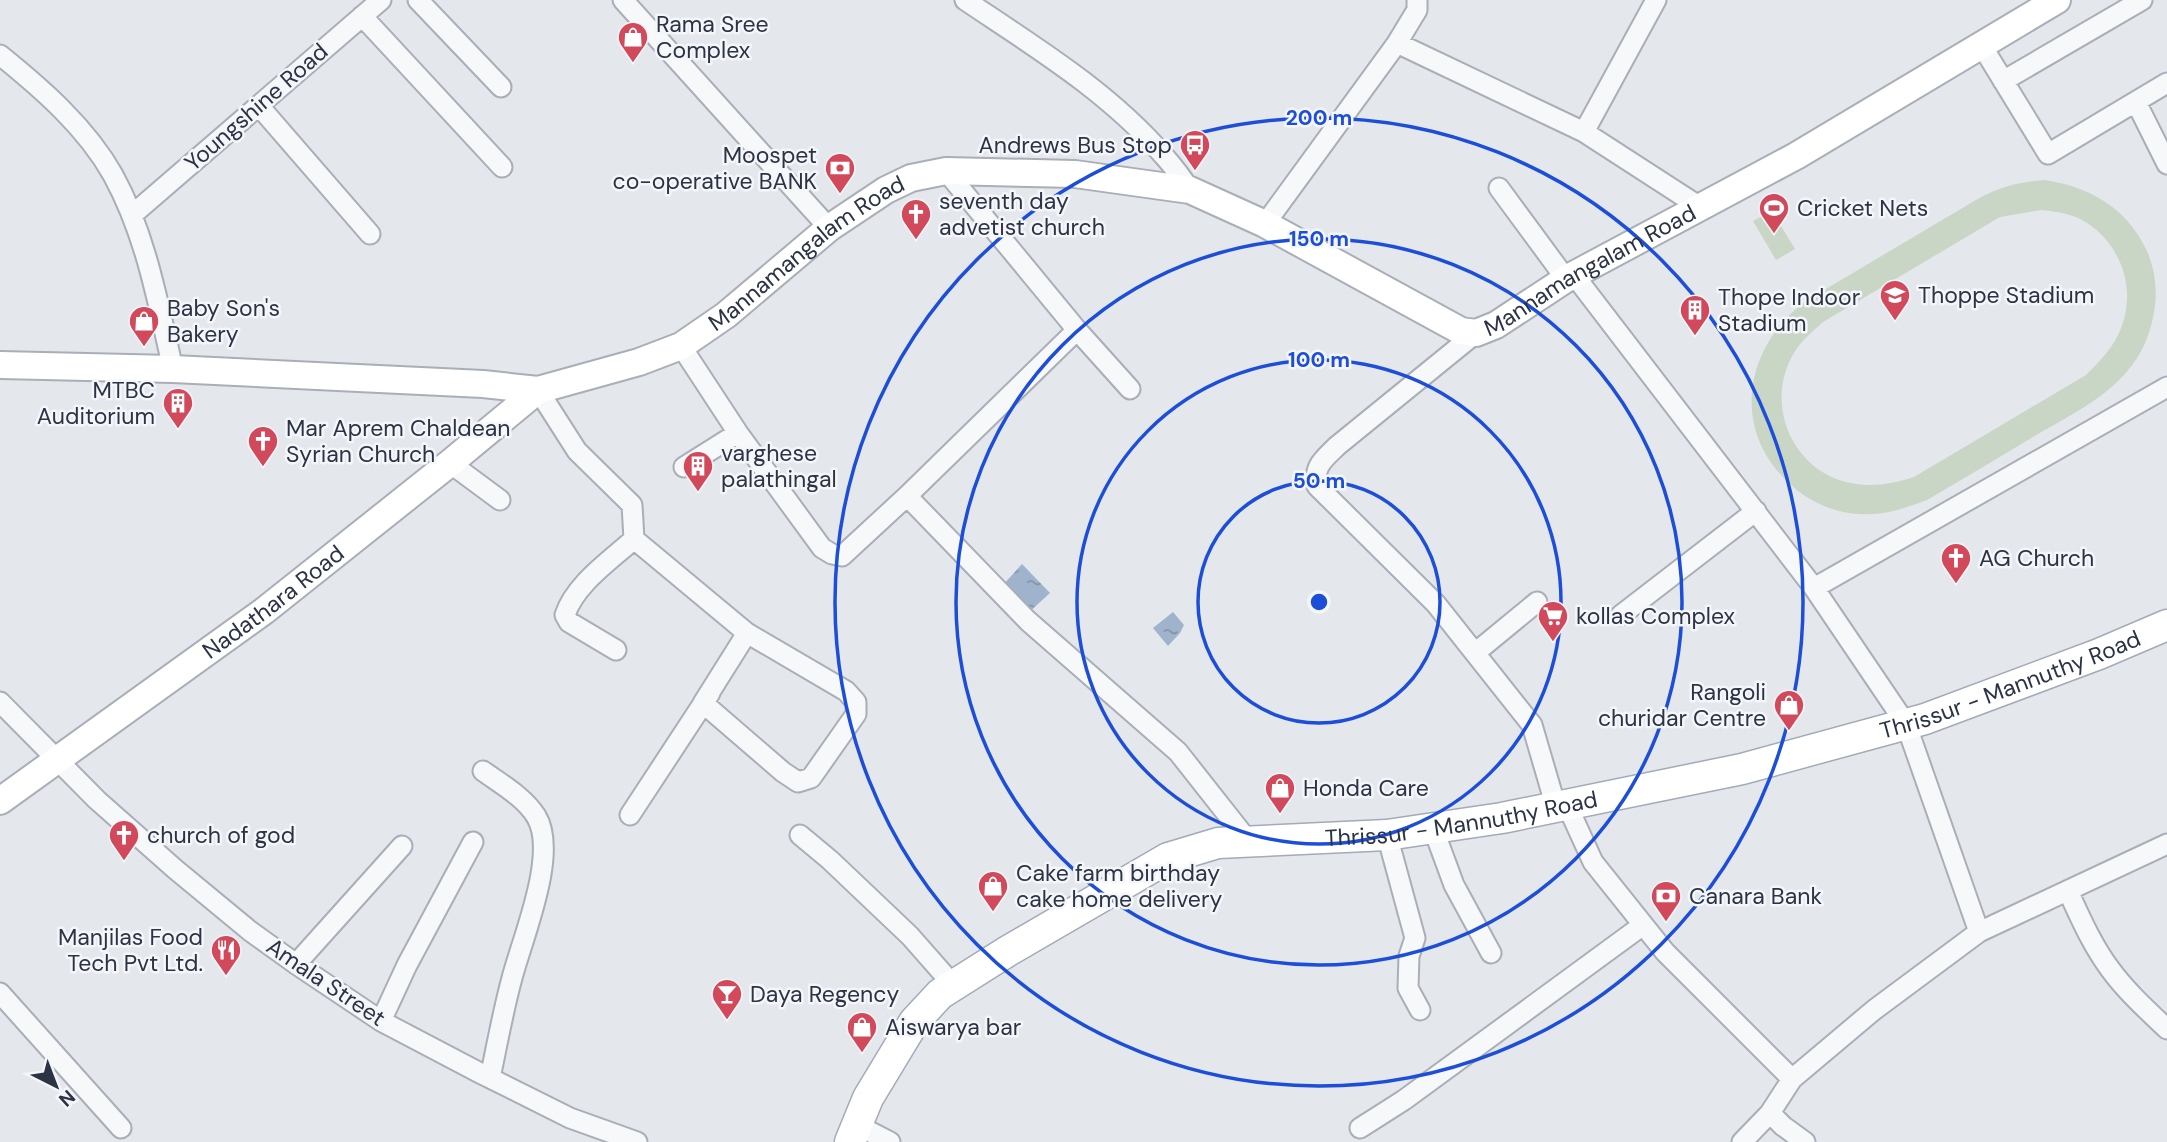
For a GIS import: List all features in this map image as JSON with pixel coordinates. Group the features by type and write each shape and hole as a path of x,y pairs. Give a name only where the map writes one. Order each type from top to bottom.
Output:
{"main road":[{"name":"Mannamangalam Road","path":"537,390 639,362 681,346 726,315 829,228 898,184 911,178 946,171 1075,174 1190,190 1265,224 1461,331 1476,333 1496,326 1570,277 1796,156 2057,0"},
{"path":"0,365 173,369 483,384 537,390"},
{"name":"Nadathara Road","path":"0,801 264,611 537,390"},
{"name":"Thrissur - Mannuthy Road","path":"853,1134 868,1098 914,1022 940,995 1009,951 1168,858 1218,843 1387,835 1502,818 1742,769 1906,724 2099,654 2167,625"}],"street":[{"name":"Youngshine Road","path":"132,215 381,0"},
{"path":"418,0 500,87"},
{"path":"624,0 829,228"},
{"path":"965,0 1056,61 1098,94 1155,146 1190,190"},
{"path":"1265,224 1397,43 1417,10 1418,0"},
{"path":"1584,132 1656,0"},
{"path":"2003,81 2141,0"},
{"path":"362,16 502,167"},
{"path":"1397,43 1584,132 1700,207"},
{"path":"1982,46 2048,154 2167,83"},
{"path":"0,55 50,96 79,128 112,174 142,242 161,310 173,369"},
{"path":"2136,102 2167,164"},
{"path":"259,106 370,234"},
{"path":"946,171 1077,330 1130,389"},
{"path":"1499,188 1756,511 1814,588 1906,724 1979,932"},
{"path":"681,346 738,433 822,548 842,556 1077,330"},
{"path":"1476,333 1337,446 1320,463 1315,475 1317,486 1436,604 1532,725 1561,806 1593,862 1643,925 1665,952 1793,1079"},
{"path":"1814,588 2167,387"},
{"path":"537,390 577,451 632,505 634,539 747,633 846,691 856,702 856,714 811,778 798,782 703,703 711,691"},
{"path":"684,467 738,433"},
{"path":"450,463 500,499"},
{"path":"907,496 1028,621 1178,752 1249,842"},
{"path":"1621,615 1756,511"},
{"path":"616,650 569,622 565,615 568,606 586,584 634,539"},
{"path":"1475,653 1537,602"},
{"path":"630,816 747,633"},
{"name":"Amala Street","path":"0,702 96,800 250,931 296,964 381,1021 490,1078 608,1137 637,1142"},
{"path":"483,771 526,804 537,818 543,841 539,887 511,979 490,1078"},
{"path":"1433,828 1454,885 1491,953"},
{"path":"800,835 910,936 954,986"},
{"path":"1387,835 1415,938 1409,956 1408,988 1420,1010"},
{"path":"381,1021 407,965 473,842"},
{"path":"1742,1142 1770,1113 1793,1079 1874,1010 1979,932 2167,844"},
{"path":"296,964 402,846"},
{"path":"2068,891 2110,969 2167,1029"},
{"path":"1360,1128 1404,1100 1643,925"},
{"path":"0,993 121,1128"},
{"path":"1770,1113 1805,1142"},
{"path":"853,1134 890,1142"}],"green space":[{"path":"2045,180 2077,188 2104,201 2128,221 2146,249 2155,280 2154,312 2148,336 2125,373 2093,402 2074,414 1927,500 1911,506 1878,514 1850,513 1821,505 1795,489 1769,460 1758,436 1752,411 1753,386 1759,361 1771,338 1788,317 1809,299 1981,197 2020,183","holes":["2041,210 2078,218 2092,226 2114,250 2121,264 2127,296 2126,312 2111,348 2086,375 1914,477 1885,484 1863,485 1835,478 1816,468 1801,453 1783,416 1785,374 1794,353 1804,340 1823,322 2000,217"]},
{"name":"Cricket Nets","path":"1772,211 1795,249 1776,260 1753,221"}],"water":[{"path":"1022,564 1050,593 1027,614 1002,586"},
{"path":"1173,612 1184,625 1168,646 1153,628"}],"place":[{"name":"Rama Sree Complex","path":"633,64"},
{"name":"Andrews Bus Stop","path":"1195,172"},
{"name":"Moospet co-operative BANK","path":"840,195"},
{"name":"Cricket Nets","path":"1774,235"},
{"name":"seventh day advetist church","path":"916,241"},
{"name":"Thoppe Stadium","path":"1895,322"},
{"name":"Thope Indoor Stadium","path":"1695,337"},
{"name":"Baby Son's Bakery","path":"144,348"},
{"name":"MTBC Auditorium","path":"178,430"},
{"name":"Mar Aprem Chaldean Syrian Church","path":"263,468"},
{"name":"varghese palathingal","path":"698,493"},
{"name":"AG Church","path":"1956,585"},
{"name":"kollas Complex","path":"1553,643"},
{"name":"Rangoli churidar Centre","path":"1789,732"},
{"name":"Honda Care","path":"1280,815"},
{"name":"church of god","path":"124,862"},
{"name":"Cake farm birthday cake home delivery","path":"993,913"},
{"name":"Canara Bank","path":"1666,923"},
{"name":"Manjilas Food Tech Pvt Ltd.","path":"226,977"},
{"name":"Daya Regency","path":"727,1021"},
{"name":"Aiswarya bar","path":"862,1054"}]}
